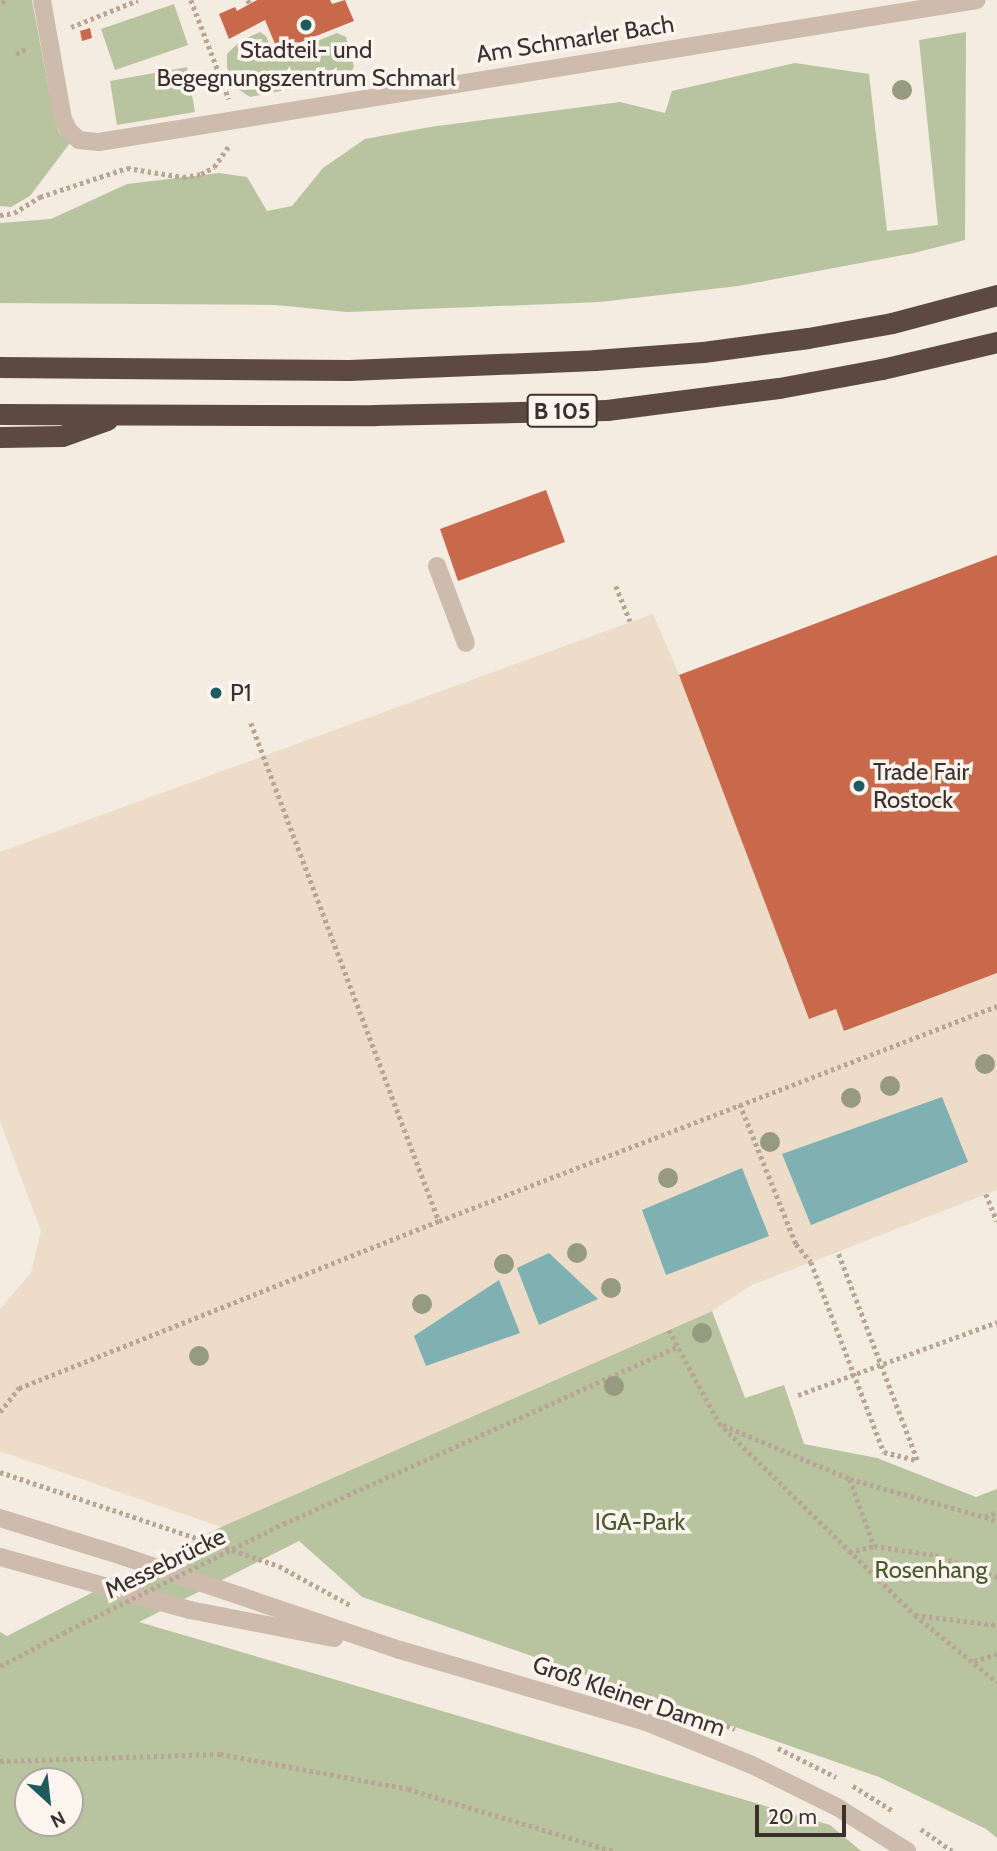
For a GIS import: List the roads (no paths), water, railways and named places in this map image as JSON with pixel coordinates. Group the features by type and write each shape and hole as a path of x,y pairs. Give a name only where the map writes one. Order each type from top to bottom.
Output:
{"highway":[{"name":"B 105","path":"0,367 349,370 595,360 703,352 808,338 892,323 997,295"},
{"name":"B 105","path":"0,414 374,415 607,410 779,388 882,369 997,342"},
{"path":"0,437 62,436 121,415"}],"street":[{"name":"Am Schmarler Bach","path":"42,0 63,119 69,131 79,140 99,142 977,0"},
{"path":"437,566 466,642"},
{"name":"Groß Kleiner Damm","path":"0,1518 125,1557 400,1650 646,1722 751,1765 837,1807 906,1851"},
{"name":"Groß Kleiner Damm","path":"0,1557 190,1610 400,1650"}],"water":[{"path":"942,1097 968,1162 811,1225 782,1154"},
{"path":"742,1168 769,1236 666,1275 642,1210"},
{"path":"549,1253 598,1299 539,1325 517,1268"},
{"path":"499,1280 520,1333 426,1366 414,1336"}],"place":[{"name":"Stadteil- und Begegnungszentrum Schmarl","path":"306,25"},
{"name":"P1","path":"216,693"},
{"name":"Trade Fair Rostock","path":"859,786"}],"park label":[{"name":"IGA-Park","path":"640,1522"},
{"name":"Rosenhang","path":"931,1570"}]}
